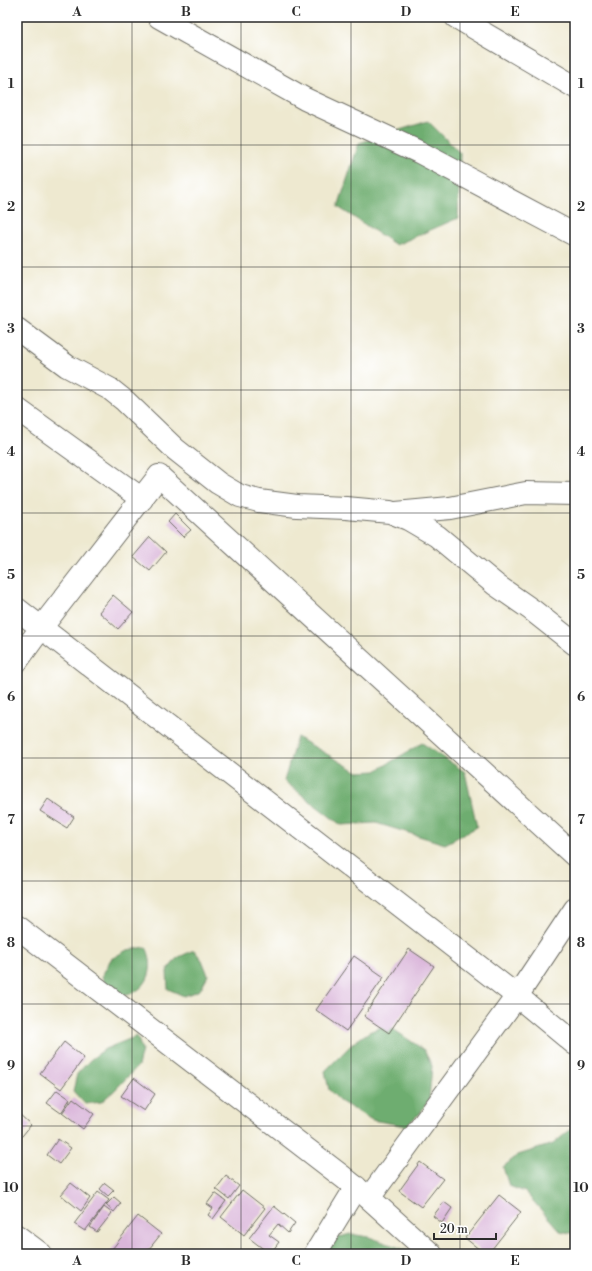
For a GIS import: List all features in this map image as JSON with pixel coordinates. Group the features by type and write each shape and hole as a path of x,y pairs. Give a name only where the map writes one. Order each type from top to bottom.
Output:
{"street":[{"path":"159,17 304,99 419,152 575,235"},
{"path":"456,17 575,87"},
{"path":"17,329 67,366 110,389 125,400 175,449 218,483 240,496 259,501 297,506 346,508 394,513 450,508 526,493 575,494"},
{"path":"17,409 142,499"},
{"path":"17,661 159,476 575,856"},
{"path":"394,513 437,536 496,585 532,610 575,644"},
{"path":"17,609 518,996 575,1044"},
{"path":"316,1254 362,1193 518,996 575,909"},
{"path":"17,927 362,1193 431,1254"},
{"path":"17,1236 42,1254"}],"green space":[{"path":"428,121 460,153 458,218 396,245 338,207 359,143"},
{"path":"297,737 358,772 376,771 422,743 465,772 477,827 445,844 376,823 341,825 284,781"},
{"path":"146,947 149,955 150,969 141,988 127,995 108,992 102,976 111,959 127,950"},
{"path":"194,950 202,960 208,975 200,990 184,996 168,989 167,971 177,958"},
{"path":"387,1025 424,1050 432,1066 429,1100 420,1113 406,1126 372,1120 340,1101 329,1090 325,1071 353,1043 369,1032"},
{"path":"137,1036 142,1050 138,1066 101,1102 85,1104 73,1091 77,1074 90,1060 105,1049"},
{"path":"575,1126 575,1234 560,1231 525,1192 509,1186 503,1167 518,1155 553,1144"},
{"path":"350,1234 369,1237 417,1254 320,1254 333,1239"}],"building":[{"path":"175,514 191,530 183,537 168,522"},
{"path":"150,537 166,552 150,571 133,557"},
{"path":"113,595 133,612 118,629 99,612"},
{"path":"48,799 74,817 67,828 40,811"},
{"path":"409,949 434,966 389,1033 364,1016"},
{"path":"354,956 384,977 346,1031 316,1010"},
{"path":"64,1042 84,1058 61,1089 40,1073"},
{"path":"134,1078 155,1094 144,1111 121,1096"},
{"path":"57,1090 70,1099 61,1113 47,1103"},
{"path":"73,1098 94,1114 83,1129 62,1113"},
{"path":"17,1112 31,1125 18,1141 17,1140"},
{"path":"58,1139 71,1148 59,1164 47,1155"},
{"path":"420,1162 443,1179 421,1207 399,1191"},
{"path":"226,1176 239,1186 229,1199 216,1189"},
{"path":"71,1183 90,1198 81,1211 61,1195"},
{"path":"105,1183 114,1190 108,1196 100,1189"},
{"path":"242,1190 265,1208 244,1235 221,1217"},
{"path":"98,1192 109,1200 85,1231 74,1224"},
{"path":"215,1193 226,1201 213,1219 208,1215 213,1208 207,1204"},
{"path":"499,1195 521,1212 488,1254 485,1254 465,1238"},
{"path":"114,1197 121,1203 114,1212 106,1205"},
{"path":"444,1202 452,1208 442,1223 433,1216"},
{"path":"274,1206 295,1223 288,1233 278,1224 269,1235 279,1242 270,1254 249,1238"},
{"path":"104,1207 112,1213 97,1232 90,1227"},
{"path":"138,1216 161,1234 145,1254 109,1253"}]}
